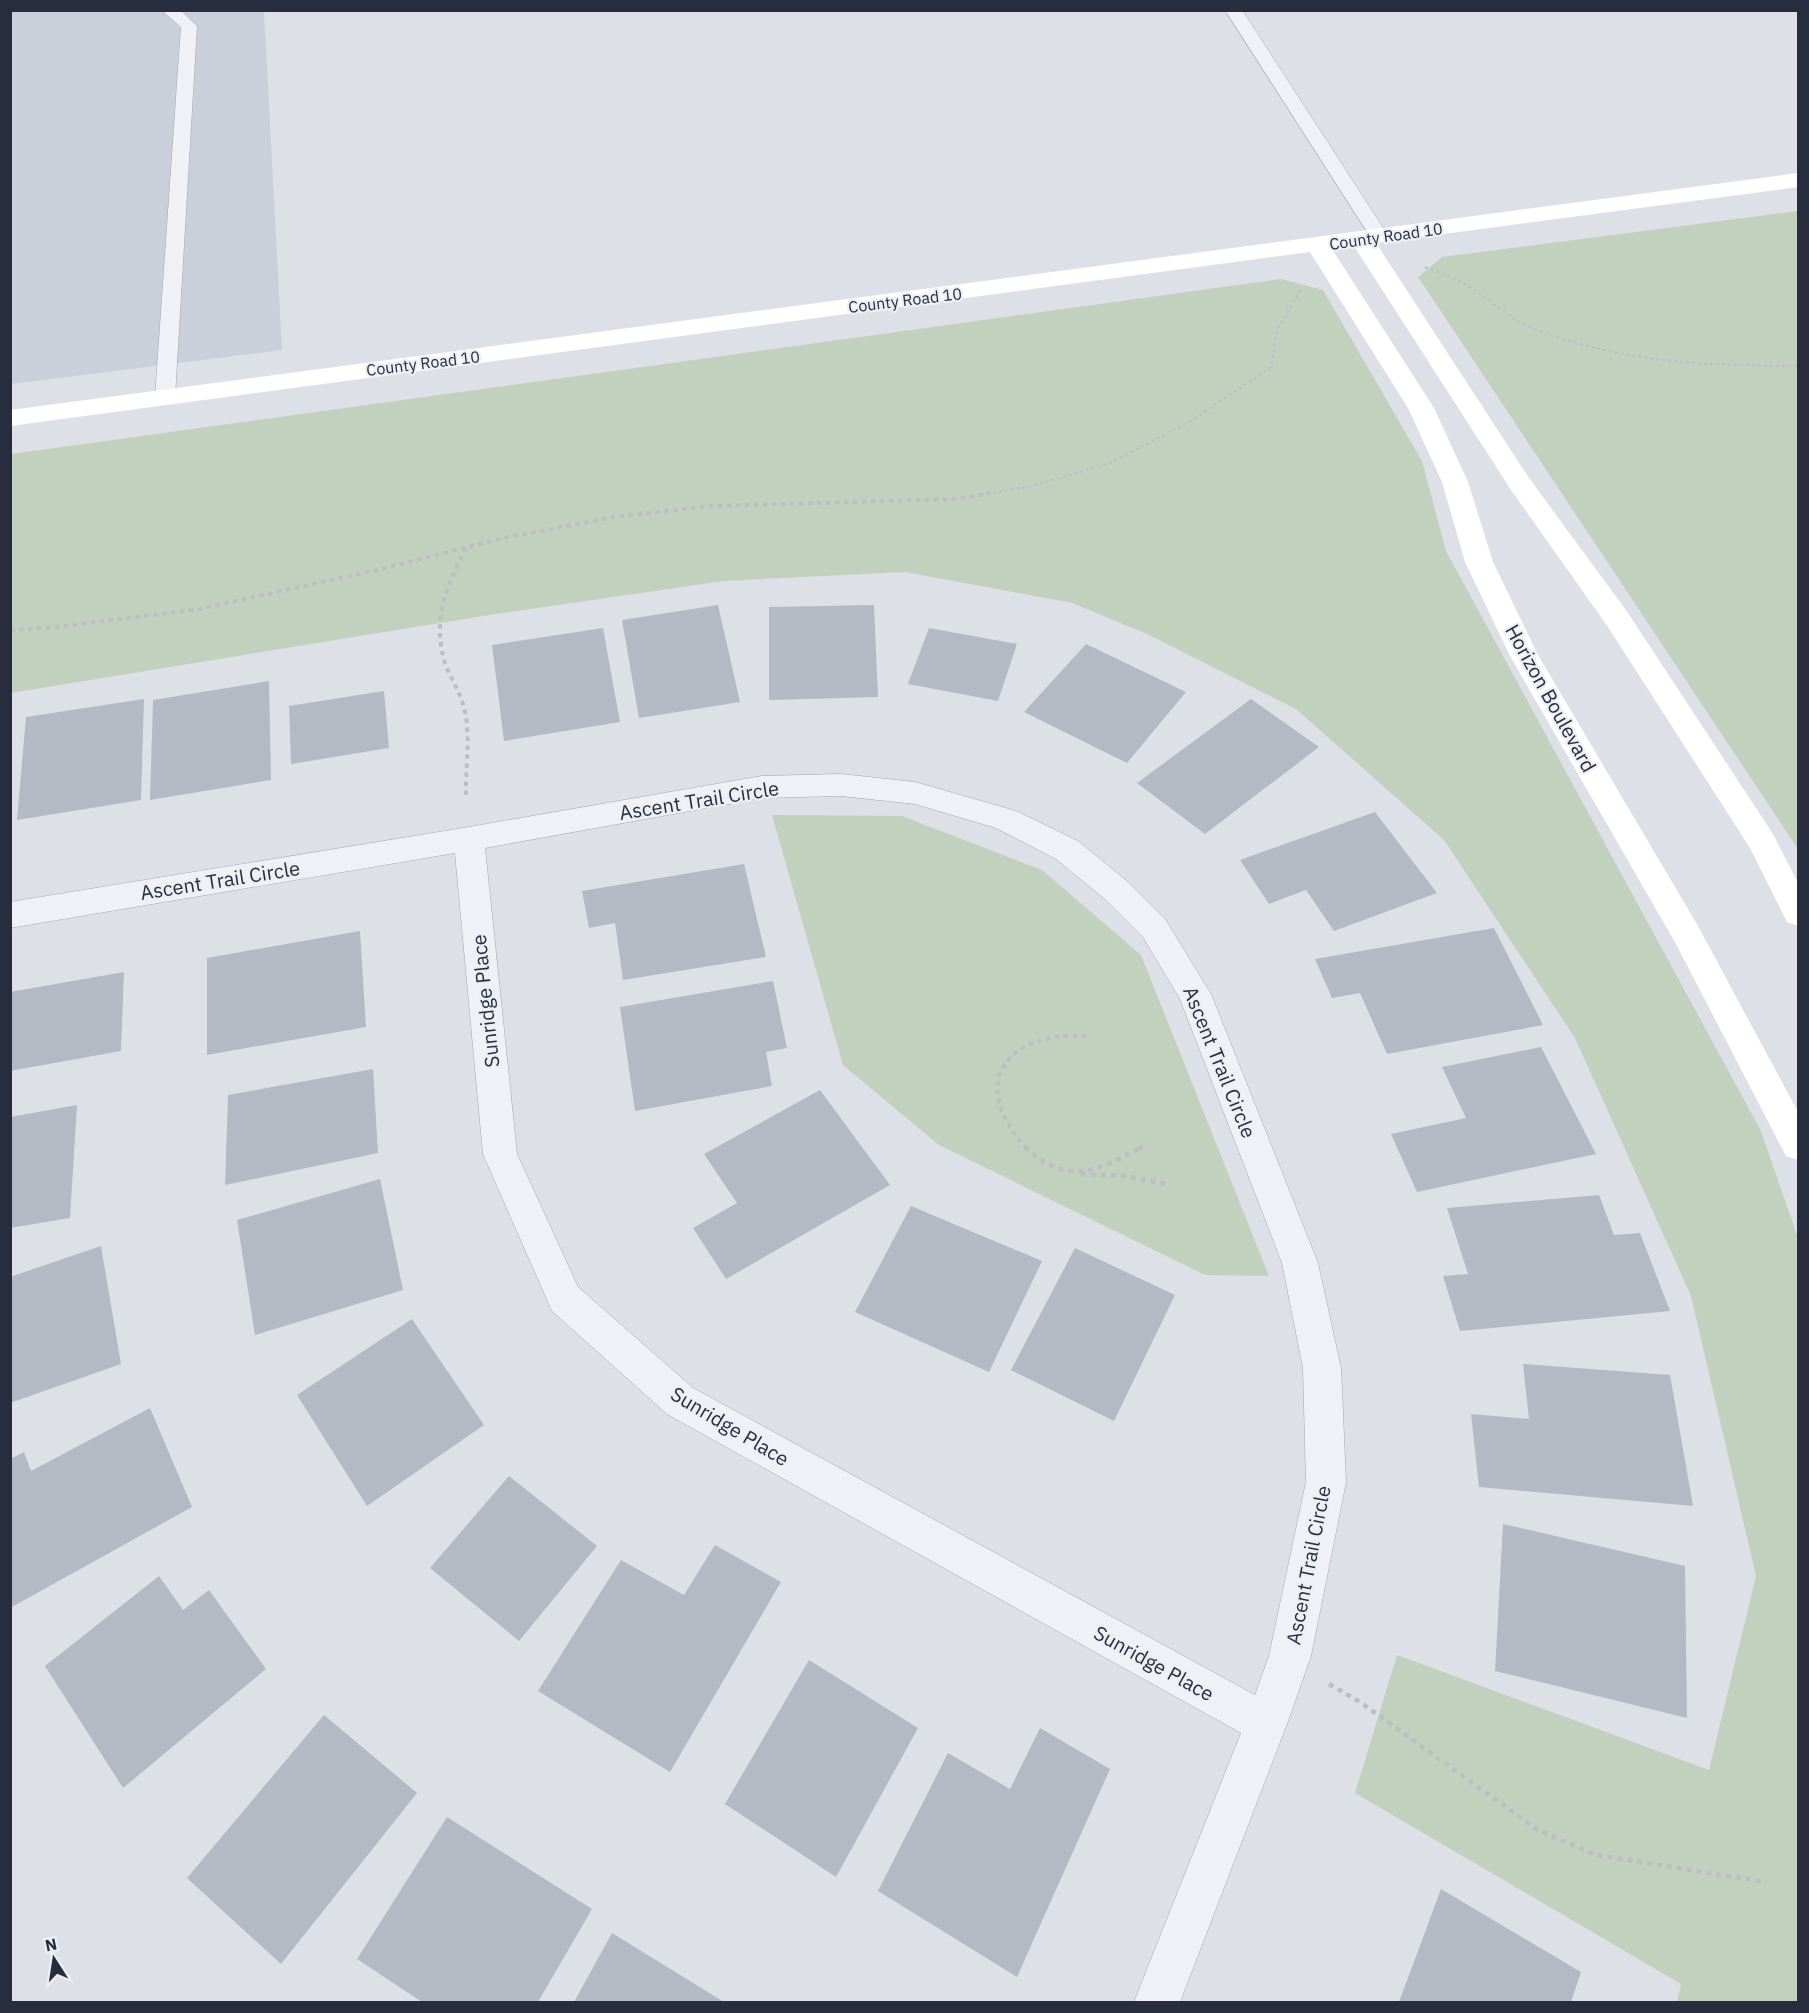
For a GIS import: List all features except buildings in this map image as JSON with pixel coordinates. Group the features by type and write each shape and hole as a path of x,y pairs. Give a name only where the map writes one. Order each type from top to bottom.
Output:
{"street":[{"name":"County Road 10","path":"10,418 1318,246 1798,180"},
{"path":"1371,238 1520,484 1636,649 1762,842 1798,913"},
{"name":"Horizon Boulevard","path":"1318,246 1421,408 1455,482 1479,562 1524,656 1688,935 1798,1145"},
{"name":"Ascent Trail Circle","path":"10,915 469,839 762,787 842,784 915,793 1005,819 1067,850 1117,891 1155,928 1196,994 1300,1263 1322,1368 1326,1482 1290,1656 1266,1724 1157,2002"},
{"name":"Sunridge Place","path":"469,839 500,1154 565,1299 680,1401 1266,1724"}],"lane":[{"path":"165,397 189,26 169,10"},
{"path":"1233,10 1371,238"}],"path":[{"path":"1419,265 1448,275 1508,316 1528,326 1598,349 1694,363 1798,366"},
{"path":"10,630 48,628 199,609 377,570 466,547 614,517 710,506 957,500 1032,486 1110,463 1194,419 1271,367 1277,330 1301,290"},
{"path":"466,547 440,603 437,622 439,643 447,668 464,702 468,736 465,792 469,839"},
{"path":"1087,1036 1070,1034 1035,1040 1020,1047 1007,1061 998,1078 997,1099 1018,1140 1036,1158 1055,1169 1077,1174 1126,1176 1165,1185"},
{"path":"1077,1174 1115,1161 1144,1146"},
{"path":"1337,1690 1360,1702 1538,1830 1596,1855 1766,1882"}],"shaded area":[{"path":"10,11 264,11 282,350 11,384"}],"green space":[{"path":"1798,211 1798,849 1418,277 1442,257"},
{"path":"1281,279 1323,290 1422,461 1446,551 1761,1131 1798,1238 1798,2002 1677,2002 1681,1984 1355,1793 1397,1655 1709,1770 1756,1576 1691,1296 1575,1038 1444,840 1296,709 1147,634 1072,603 905,572 724,581 483,616 11,693 11,454"},
{"path":"772,815 902,816 1042,870 1141,955 1269,1276 1205,1275 939,1145 843,1065"}]}
